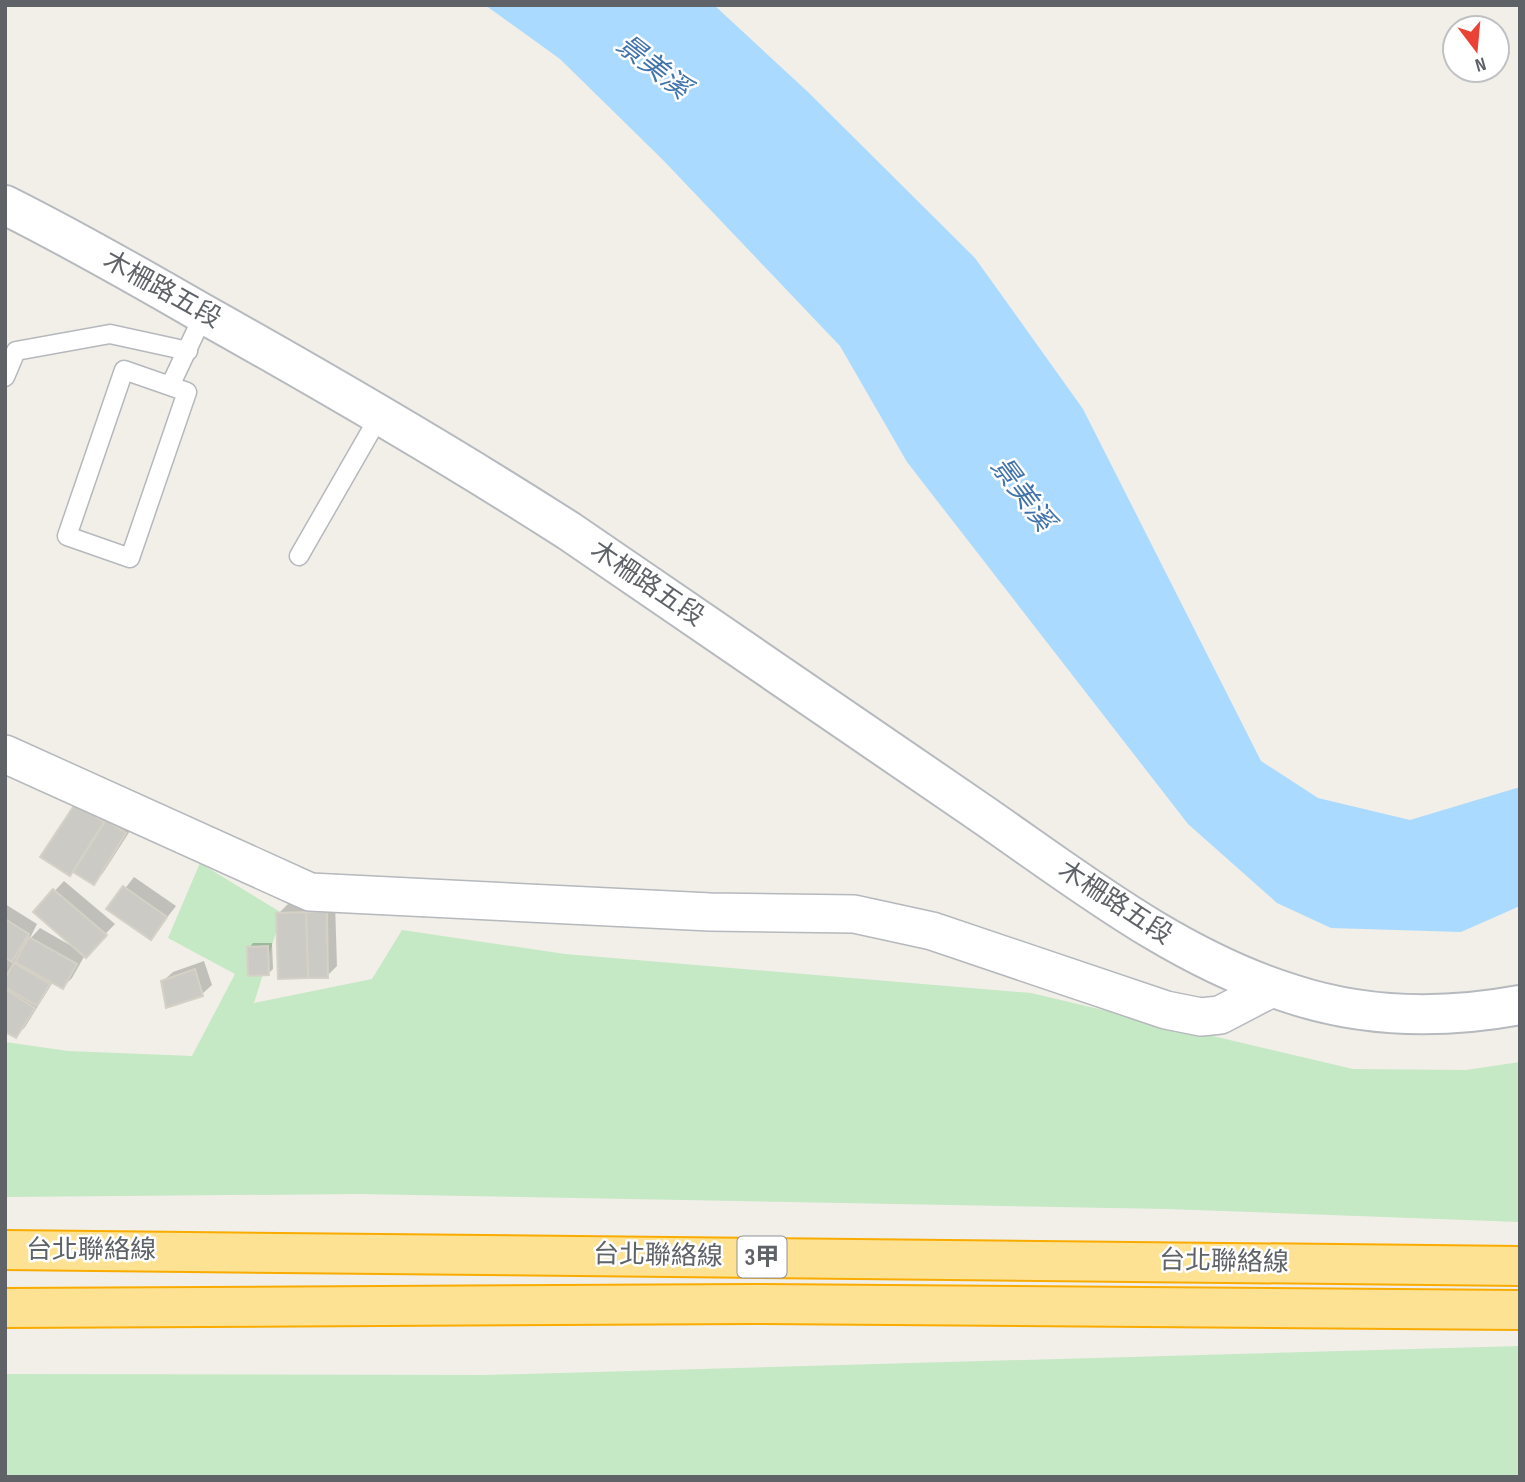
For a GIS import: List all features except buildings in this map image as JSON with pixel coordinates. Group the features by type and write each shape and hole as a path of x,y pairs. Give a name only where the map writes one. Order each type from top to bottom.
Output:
{"highway":[{"name":"台北聯絡線","path":"5,1250 1520,1266"},
{"name":"台北聯絡線","path":"5,1308 766,1304 1520,1310"},
{"path":"5,1315 62,1308"}],"main road":[{"name":"木柵路五段","path":"5,205 204,314 380,415 569,531 1133,916 1186,949 1244,977 1318,1002 1387,1013 1460,1013 1520,1005"}],"street":[{"path":"5,754 310,892 710,912 854,914 932,931 1166,1010 1202,1017 1220,1015 1272,988"}],"lane":[{"path":"170,386 204,314"},
{"path":"5,377 16,351 110,334 188,351"},
{"path":"124,370 170,386 187,392 130,558 66,536 124,370"},
{"path":"299,555 380,415"}],"green space":[{"path":"200,863 282,913 254,1003 372,979 402,930 565,954 1031,993 1353,1069 1466,1070 1520,1062 1520,1222 1168,1209 358,1194 5,1197 5,1042 68,1051 192,1056 235,974 168,938"},
{"path":"1520,1346 1520,1477 5,1477 5,1374 486,1375"}],"water":[{"name":"景美溪","path":"485,5 714,5 808,92 975,258 1083,409 1261,761 1318,798 1410,820 1520,787 1520,906 1461,932 1331,928 1277,903 1188,824 907,462 840,346 663,160 560,59"}]}
